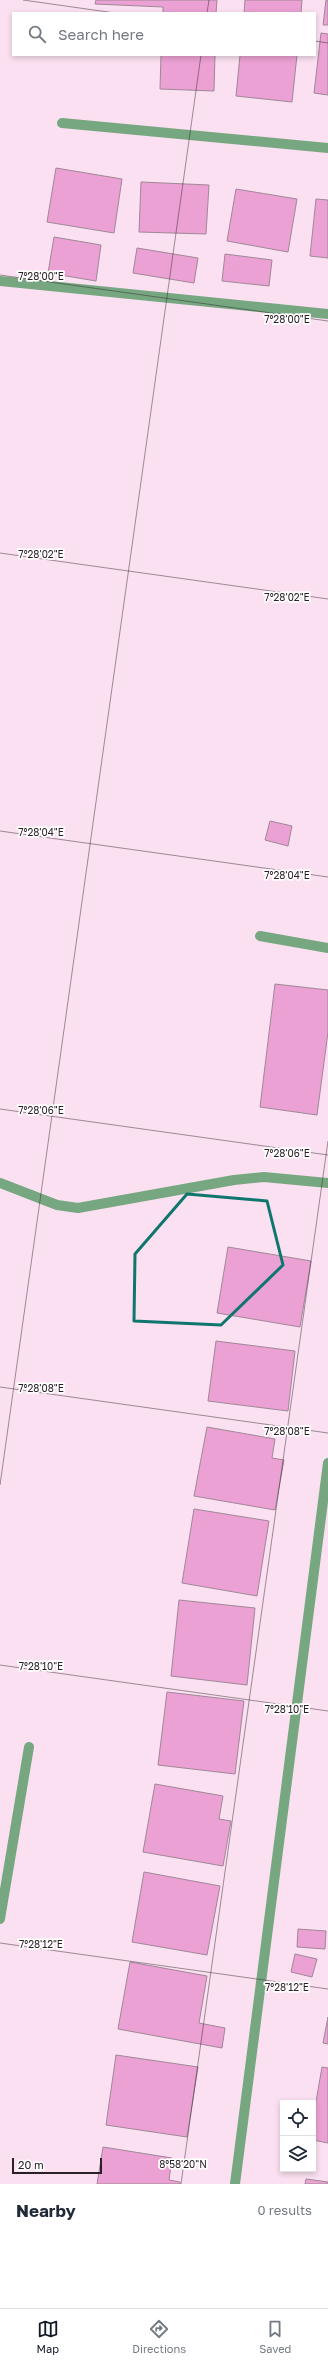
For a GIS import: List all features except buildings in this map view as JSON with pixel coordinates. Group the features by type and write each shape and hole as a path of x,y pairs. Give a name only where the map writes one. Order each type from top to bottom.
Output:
{"street":[{"path":"62,123 328,148"},
{"path":"0,281 328,314"},
{"path":"260,936 328,948"},
{"path":"0,1183 57,1205 78,1208 234,1180 264,1178 328,1183"},
{"path":"235,2184 328,1463"},
{"path":"0,1919 29,1747"}],"highlighted area":[{"path":"187,1194 267,1201 283,1265 221,1325 134,1321 135,1254"}]}
